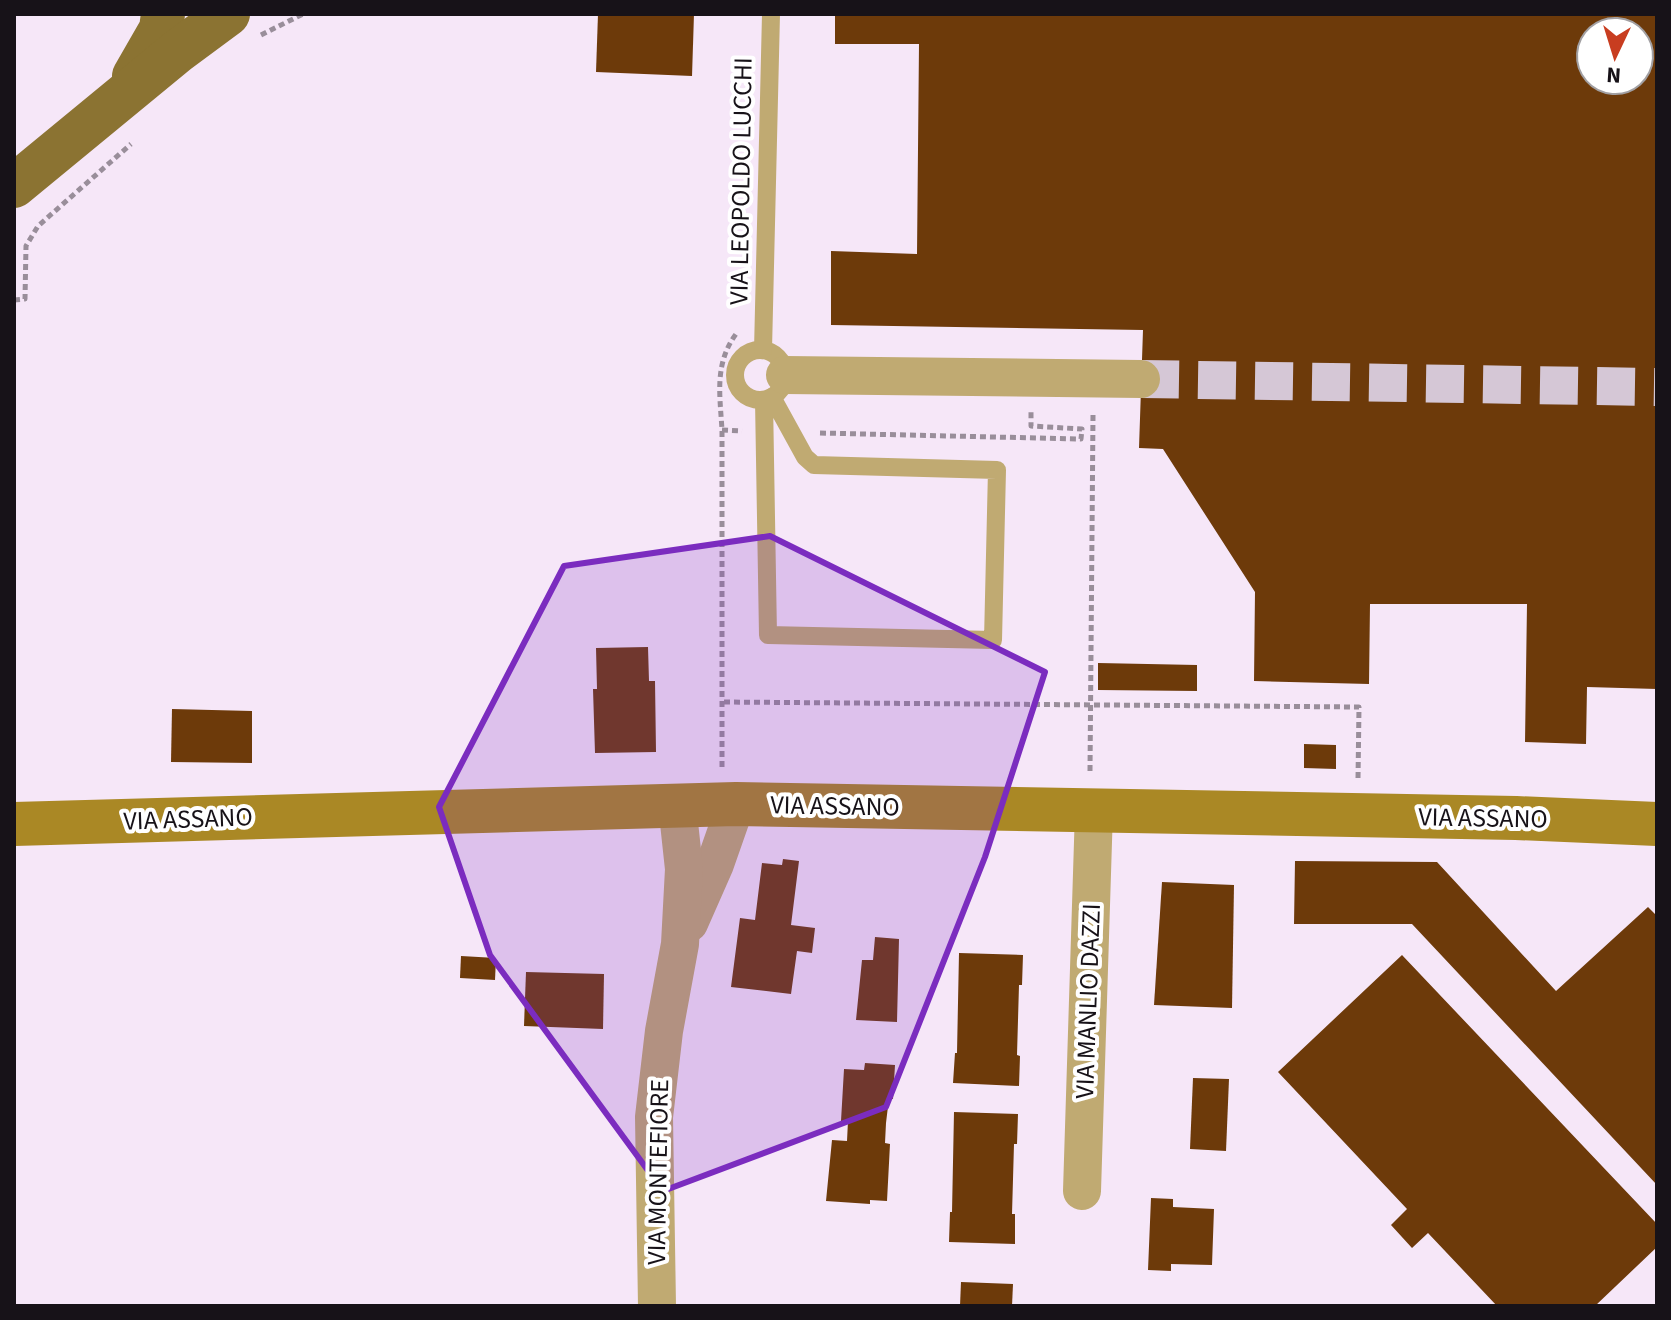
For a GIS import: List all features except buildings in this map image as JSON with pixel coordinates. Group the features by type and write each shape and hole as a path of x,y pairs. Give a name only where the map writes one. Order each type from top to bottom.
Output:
{"main road":[{"path":"127,120 147,57 161,29 163,14"},
{"path":"14,186 127,120 178,51 239,28"},
{"name":"VIA ASSANO","path":"14,824 677,804 1500,818 1657,824"}],"street":[{"path":"771,380 1141,379"},
{"name":"VIA MONTEFIORE","path":"657,1306 654,1117 664,1031 680,944 684,869 677,804"},
{"name":"VIA MONTEFIORE","path":"680,944 715,864 736,804"},
{"name":"VIA MANLIO DAZZI","path":"1082,1191 1094,810"}],"lane":[{"name":"VIA LEOPOLDO LUCCHI","path":"771,14 768,635 993,640 997,470 814,465 805,457 771,380"}],"path":[{"path":"239,28 286,21 303,14"},
{"path":"14,300 25,299 26,246 38,226 127,120"},
{"path":"736,804 722,770 722,430 718,387 725,349 739,331"},
{"path":"724,702 1359,707 1357,788"}],"highlighted area":[{"path":"770,536 1045,672 985,857 886,1107 663,1191 490,955 439,807 564,566"}],"tunnel":[{"path":"1141,379 1657,387"}]}
